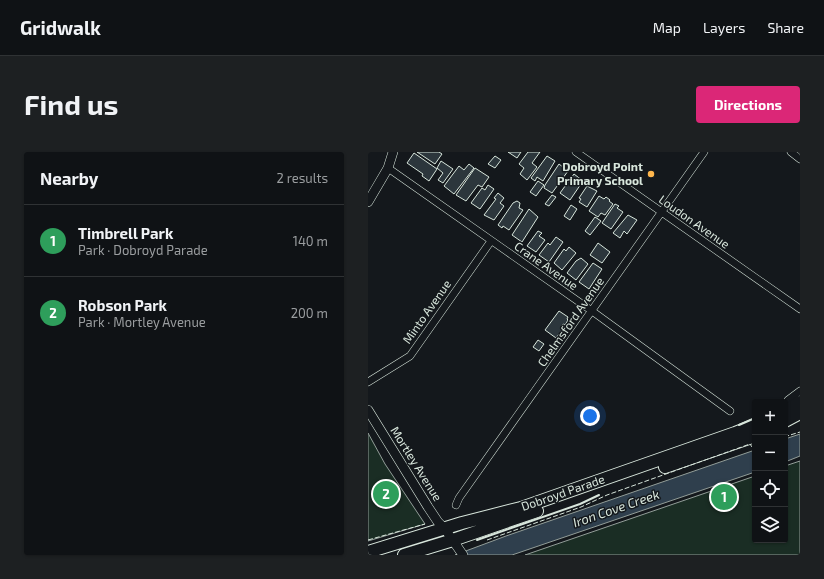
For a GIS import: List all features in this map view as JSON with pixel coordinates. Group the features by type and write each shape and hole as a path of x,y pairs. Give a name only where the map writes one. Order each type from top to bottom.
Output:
{"highway":[{"path":"788,405 800,402"},
{"path":"788,419 800,413"},
{"name":"Dobroyd Parade","path":"368,552 521,508 752,426"},
{"name":"Dobroyd Parade","path":"404,555 458,548 752,437"}],"street":[{"path":"368,202 388,168 394,152"},
{"name":"Loudon Avenue","path":"576,152 800,309"},
{"name":"Chelmsford Avenue","path":"456,505 459,498 704,152"},
{"path":"790,152 800,159"},
{"name":"Crane Avenue","path":"388,168 592,311 730,412"},
{"name":"Minto Avenue","path":"368,382 410,356 491,241"},
{"path":"788,404 800,391"},
{"name":"Mortley Avenue","path":"368,410 424,502 458,548"}],"green space":[{"path":"368,433 385,464 425,524 368,541"},
{"path":"800,461 800,555 525,555 752,477 752,543 788,543 788,465"}],"water":[{"path":"800,434 800,456 788,461 788,438"},
{"name":"Iron Cove Creek","path":"752,451 752,473 512,555 455,555"}],"building":[{"path":"417,152 439,152 442,154 435,164"},
{"path":"508,152 521,152 517,158"},
{"path":"528,152 540,152 532,163 537,167 527,180 520,174 524,168 519,164"},
{"path":"414,153 437,169 429,181 422,176 423,174 407,163"},
{"path":"495,156 501,160 495,168 488,164"},
{"path":"547,156 555,161 543,181 537,177 535,181 531,178"},
{"path":"441,161 453,169 443,183 438,180 443,173 437,168"},
{"path":"469,164 474,168 454,194 444,186 459,166 464,170"},
{"path":"559,164 568,171 552,193 544,188"},
{"path":"475,168 489,177 482,187 478,185 466,201 456,195"},
{"path":"574,174 583,181 570,200 560,193"},
{"path":"538,181 544,185 536,196 530,192"},
{"path":"488,185 494,189 480,209 471,203 482,188 485,190"},
{"path":"587,186 597,191 587,207 579,202 581,199 579,198"},
{"path":"498,193 504,198 500,203 504,206 494,220 484,215 496,199 494,198"},
{"path":"552,195 556,197 549,206 545,204"},
{"path":"599,196 604,199 606,197 613,204 605,215 601,213 598,217 589,211"},
{"path":"517,201 520,203 519,208 523,210 509,230 503,226 502,228 498,225 513,203"},
{"path":"615,204 619,206 617,208 623,212 611,229 602,223"},
{"path":"571,205 577,209 570,220 564,216"},
{"path":"529,209 538,217 522,242 512,235"},
{"path":"628,215 637,220 627,234 624,231 620,238 613,233"},
{"path":"595,217 601,221 590,235 585,231"},
{"path":"538,231 542,233 539,236 545,240 536,252 527,246"},
{"path":"556,237 563,242 549,262 539,255 548,243 550,245"},
{"path":"598,243 610,252 602,263 590,255"},
{"path":"569,247 576,253 562,270 554,263 564,249 566,251"},
{"path":"581,258 588,264 576,280 567,273 576,261"},
{"path":"593,263 602,269 589,289 579,282"},
{"path":"559,311 568,317 568,320 565,325 563,324 561,326 564,328 556,338 545,330"},
{"path":"538,340 544,344 539,351 533,347"}],"fence":[{"path":"786,435 800,432"},
{"path":"487,540 581,507 607,495 750,444 752,447"},
{"path":"368,540 425,524"}],"wall":[{"path":"739,425 752,419"},
{"path":"477,540 580,504 599,495"}],"place":[{"name":"Dobroyd Point Primary School","path":"651,174"},
{"name":"Robson Park","path":"386,494"},
{"name":"Timbrell Park","path":"724,497"}]}
